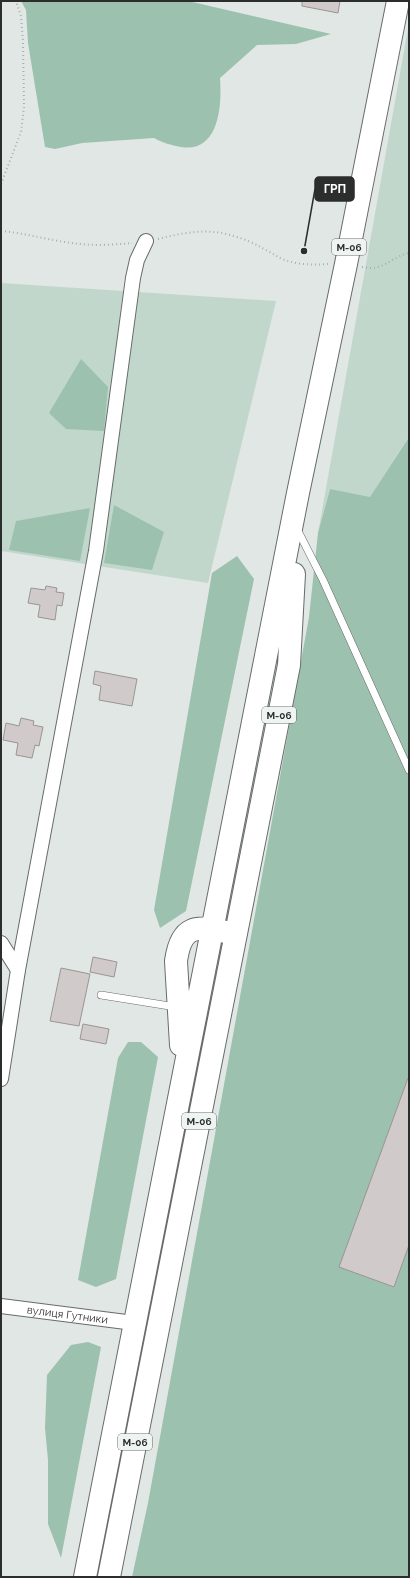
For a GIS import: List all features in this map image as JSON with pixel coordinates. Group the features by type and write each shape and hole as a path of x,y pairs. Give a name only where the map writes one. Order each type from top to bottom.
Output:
{"highway":[{"name":"М-06","path":"86,1577 134,1323 298,493 346,264 398,1"},
{"name":"М-06","path":"109,1577 289,665 298,493"},
{"path":"183,1076 176,961 178,948 182,938 187,932 198,928 213,929 237,934"}],"street":[{"path":"1,1079 18,970 96,551 133,278 137,260 146,241"},
{"path":"1,942 18,970"},
{"name":"вулиця Гутники","path":"1,1306 134,1323"}],"lane":[{"path":"296,529 323,580 409,770"},
{"path":"101,995 179,1007"}],"path":[{"path":"1,184 21,132 24,108 23,41 21,16 16,1"},
{"path":"1,231 74,243 123,244 193,232 214,232 229,234 243,239 291,262 309,265 346,264 370,269 380,267 409,253"}],"green space":[{"path":"21,1 188,1 331,34 296,44 257,45 220,78 219,114 216,125 211,135 203,143 194,147 181,147 164,143 154,138 82,143 55,149 45,147 28,43 26,10"},
{"path":"409,23 409,436 370,498 330,489 318,533"},
{"path":"1,283 276,301 208,583 1,551"},
{"path":"81,359 108,387 104,431 66,429 49,413"},
{"path":"409,437 409,1577 132,1577 148,1503 309,617 318,533 330,489 370,497"},
{"path":"114,505 164,532 152,570 104,563"},
{"path":"90,508 80,561 9,550 16,521"},
{"path":"237,556 254,579 186,911 160,928 154,910 212,573"},
{"path":"128,1042 141,1042 158,1057 116,1279 96,1287 78,1280 118,1058"},
{"path":"88,1342 101,1347 61,1558 48,1524 48,1460 45,1428 47,1375 71,1345"}],"building":[{"path":"302,1 340,1 338,13 302,6"},
{"path":"46,586 57,588 56,592 64,593 62,606 57,605 55,620 38,617 40,605 28,603 31,588 45,590"},
{"path":"95,671 137,679 132,706 99,700 101,686 93,684"},
{"path":"21,718 34,721 33,725 43,727 39,746 35,745 32,758 16,755 18,743 3,740 6,723 19,726"},
{"path":"93,957 117,962 114,977 90,972"},
{"path":"61,968 90,974 79,1026 50,1021"},
{"path":"83,1024 109,1029 106,1044 80,1039"},
{"path":"408,1078 409,1245 394,1287 339,1267"}],"place":[{"name":"ГРП","path":"304,251"}]}
